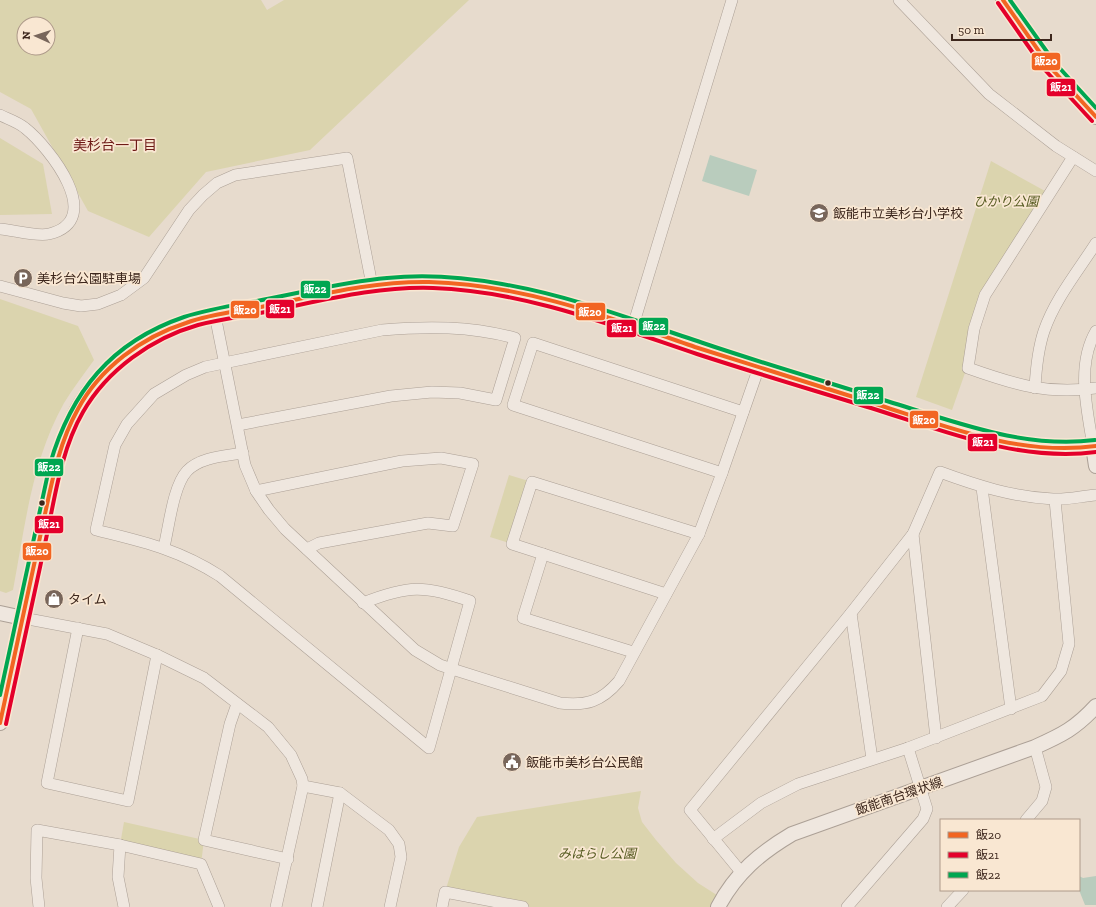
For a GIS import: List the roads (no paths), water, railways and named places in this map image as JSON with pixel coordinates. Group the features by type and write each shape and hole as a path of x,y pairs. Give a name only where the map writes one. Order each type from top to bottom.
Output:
{"street":[{"path":"633,326 732,0"},
{"path":"899,0 989,94 1032,128 1073,157 1096,171"},
{"path":"1003,0 1050,67 1096,117"},
{"path":"0,115 24,127 45,148 68,179 74,200 71,219 61,229 47,234 0,229"},
{"path":"1073,157 985,295 974,329 968,368 1010,383 1035,388 1066,391 1096,388"},
{"path":"0,286 63,303 81,306 98,304 121,295 144,278 189,210 202,195 217,183 235,175 347,158 372,285"},
{"path":"1035,388 1037,359 1044,331 1055,306 1096,243"},
{"path":"0,723 56,465 69,426 81,402 97,382 120,359 158,334 176,326 215,315 372,285 430,281 498,288 535,297 633,326 758,367 991,439 1045,448 1094,446"},
{"path":"215,315 245,465 256,491 269,510 286,529 363,603 415,650 440,665 560,703 577,705 592,702 605,695 621,677 633,652 666,594 698,534 722,474 758,367"},
{"path":"238,425 391,396 432,392 460,393 496,400 515,338 496,333 453,327 382,330 224,362 205,367 186,375 154,394 127,424 116,445 96,530 164,547 198,562 220,576 429,748 470,601 432,590 419,588 383,595 363,603"},
{"path":"1096,331 1088,350 1085,389 1096,466"},
{"path":"722,474 513,405 533,343 743,412"},
{"path":"164,547 179,486 187,471 198,464 217,457 243,453"},
{"path":"256,491 402,461 441,458 473,464 453,526 428,523 319,543 307,549"},
{"path":"741,872 690,810 851,613 912,534 940,472 982,488 1055,500 1096,495"},
{"path":"666,594 512,544 532,482 698,534"},
{"path":"982,488 1011,709"},
{"path":"713,839 761,802 798,784 936,738 1042,696 1061,671 1069,644 1055,500"},
{"path":"912,534 936,738"},
{"path":"543,554 524,618 633,652"},
{"path":"0,613 107,634 157,655 204,678 268,727 291,755 302,779 303,786 288,859 276,907"},
{"path":"851,613 872,759"},
{"path":"78,628 47,783 128,801 157,655"},
{"path":"237,704 230,724 204,840 288,859"},
{"name":"飯能南台環状線","path":"718,907 741,872 764,850 792,834 1035,747 1068,732 1084,720 1096,706"},
{"path":"1027,819 1042,800 1046,787 1035,747"},
{"path":"847,907 923,819 927,809 908,748"},
{"path":"303,786 340,793 389,830 399,844 401,857 390,907"},
{"path":"317,907 340,793"},
{"path":"39,907 36,878 37,830 120,845 201,864 219,907"},
{"path":"120,845 118,877 124,907"},
{"path":"947,907 962,891"},
{"path":"442,907 445,892 523,907"}],"place":[{"name":"飯能市立美杉台小学校","path":"819,213"},
{"name":"美杉台公園駐車場","path":"23,278"},
{"name":"タイム","path":"54,599"},
{"name":"飯能市美杉台公民館","path":"512,762"}],"district":[{"name":"美杉台一丁目","path":"115,145"}],"park label":[{"name":"ひかり公園","path":"1006,201"},
{"name":"みはらし公園","path":"597,853"}]}
